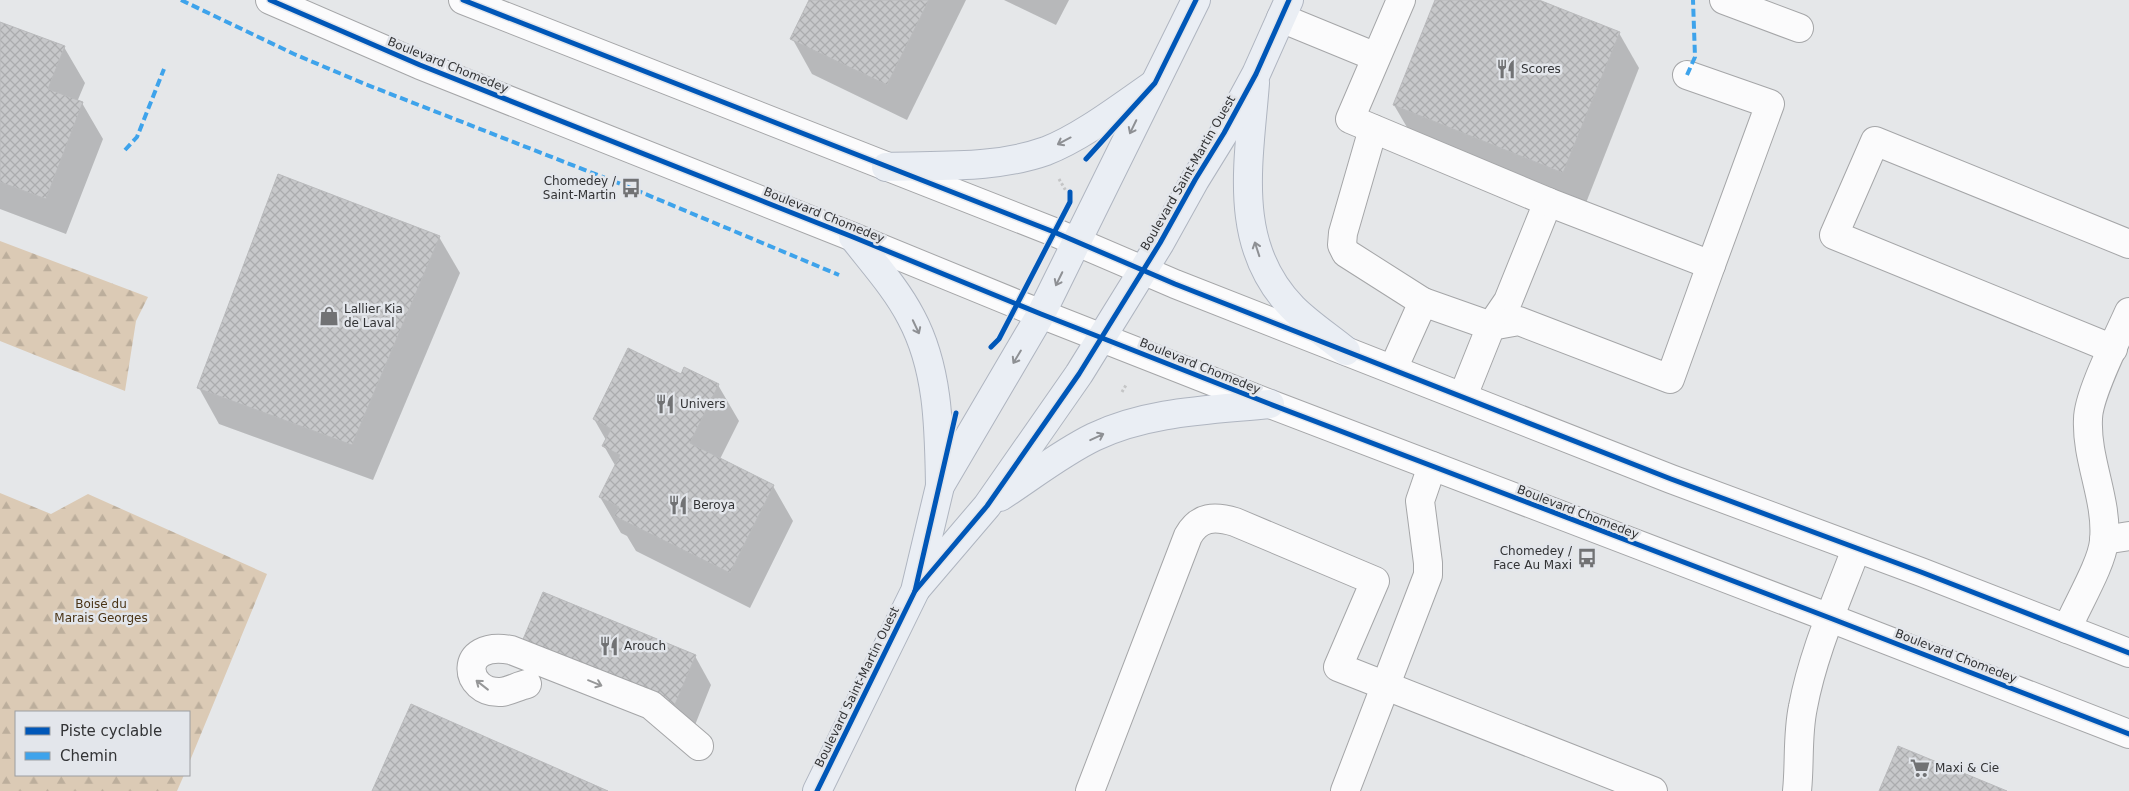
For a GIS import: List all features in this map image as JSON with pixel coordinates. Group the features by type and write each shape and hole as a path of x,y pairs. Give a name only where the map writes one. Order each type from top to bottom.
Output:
{"main road":[{"name":"Boulevard Saint-Martin Ouest","path":"817,791 915,591 940,486 1041,314 1065,238 1155,83 1196,0"},
{"name":"Boulevard Saint-Martin Ouest","path":"915,591 987,506 1054,412 1143,271 1256,74 1285,9"},
{"path":"1256,74 1248,183 1248,203 1254,242 1270,277 1293,308 1346,351"},
{"path":"886,167 971,164 1028,156 1047,150 1077,134 1155,83"},
{"path":"853,236 891,285 920,335 930,370 935,398 940,486"},
{"path":"987,506 1075,448 1119,427 1178,414 1270,404"}],"street":[{"name":"Boulevard Chomedey","path":"270,0 420,65 853,236 1101,338 2129,734"},
{"path":"463,0 1671,479 1921,572 2129,653"},
{"path":"1401,0 1350,119 1548,202 1711,265"},
{"path":"1724,0 1786,16"},
{"path":"1285,9 1376,57"},
{"path":"1373,129 1342,233 1342,245 1346,254 1423,302 1491,326 1519,321 1670,379 1770,104 1687,75"},
{"path":"2113,349 1834,235 1875,140 2129,244"},
{"path":"1463,396 1491,326 1508,301 1548,202"},
{"path":"1393,369 1423,302"},
{"path":"2067,629 2099,560 2116,538 2104,519 2087,418 2129,312"},
{"path":"1344,791 1428,575 1420,501 1432,466"},
{"path":"1090,791 1188,536 1204,520 1223,518 1375,581 1338,667 1653,791"},
{"path":"1797,791 1802,709 1830,618 1856,548"},
{"path":"527,684 501,692 491,691 476,682 471,674 471,666 483,650 501,648 512,650 651,706 699,746"}],"path":[{"path":"1060,196 1064,190"},
{"path":"1065,238 1070,192"},
{"path":"1117,388 1122,391"}],"green space":[{"path":"0,241 148,297 136,321 125,391 0,341"},
{"name":"Boisé du Marais Georges","path":"0,493 51,514 88,494 267,574 190,761 190,711 15,711 15,776 184,776 177,791 0,791"}],"building":[{"path":"809,0 929,0 887,85 790,39"},
{"name":"Scores","path":"1435,0 1539,0 1620,32 1563,173 1393,105"},
{"path":"0,22 65,46 48,89 83,102 46,199 0,182"},
{"path":"278,174 440,236 352,445 197,388"},
{"path":"628,348 681,374 684,367 719,384 690,443 774,485 730,573 614,516 619,507 599,497 620,455 602,446 611,429 593,419"},
{"path":"543,592 696,655 674,707 521,644"},
{"path":"411,704 608,791 372,791"},
{"name":"Maxi & Cie","path":"1898,746 2007,791 1879,791"}],"marked path":[{"path":"181,0 294,54 365,84 631,188 839,275"},
{"path":"1687,75 1695,57 1693,0"},
{"path":"125,150 137,137 164,69"}],"cycle path":[{"path":"270,0 420,65 853,237 1041,314 2129,734"},
{"path":"463,0 1054,232 1175,284 1671,479 1921,572 2129,653"},
{"path":"1086,159 1155,83 1196,0"},
{"path":"915,591 987,506 1079,374 1160,243 1224,133 1256,74 1289,0"},
{"path":"991,347 999,339 1070,202 1070,192"},
{"path":"817,791 915,591 956,413"}],"place":[{"name":"Scores","path":"1506,69"},
{"name":"Chomedey / Saint-Martin","path":"631,188"},
{"name":"Lallier Kia de Laval","path":"329,316"},
{"name":"Univers","path":"665,404"},
{"name":"Beroya","path":"678,505"},
{"name":"Chomedey / Face Au Maxi","path":"1587,558"},
{"name":"Arouch","path":"609,646"},
{"name":"Maxi & Cie","path":"1920,768"}]}
